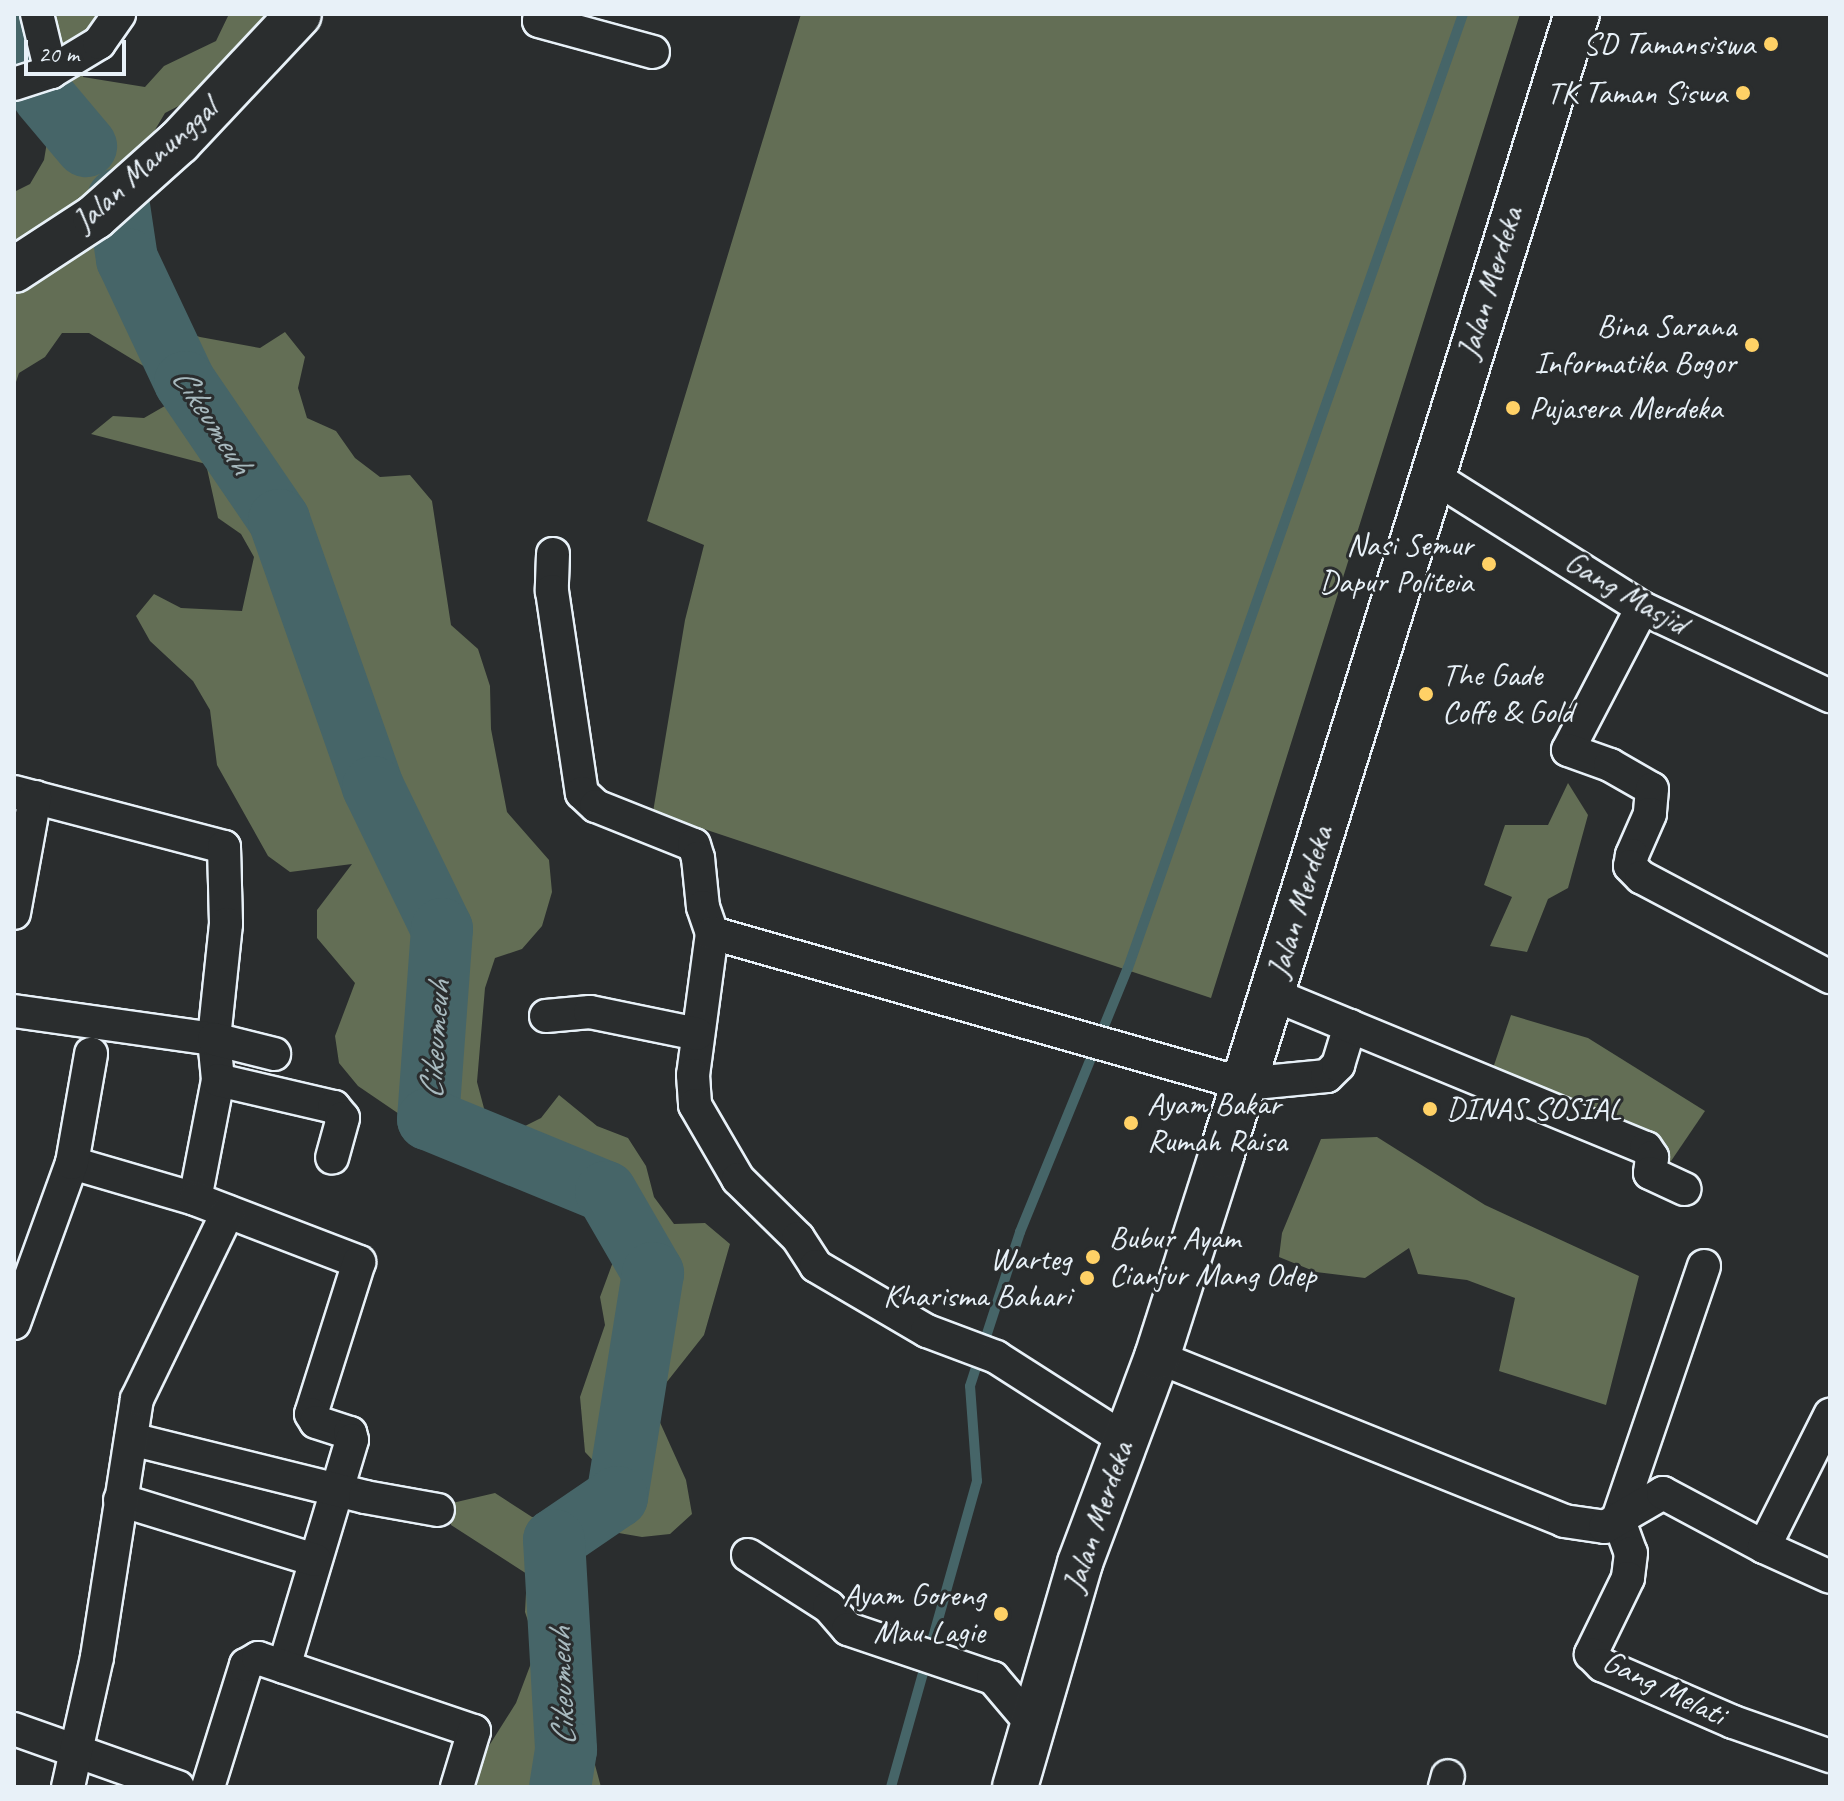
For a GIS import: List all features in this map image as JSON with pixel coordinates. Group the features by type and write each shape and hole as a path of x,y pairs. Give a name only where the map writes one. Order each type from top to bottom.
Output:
{"main road":[{"name":"Jalan Manunggal","path":"17,263 95,217 179,142 299,14"},
{"name":"Jalan Merdeka","path":"1015,1787 1032,1724 1124,1439 1157,1357 1244,1084 1431,475 1577,14"}],"street":[{"path":"37,14 51,72"},
{"path":"14,84 51,72 99,43 119,14"},
{"path":"541,14 539,21 653,52"},
{"name":"Gang Masjid","path":"1431,475 1642,608 1830,696"},
{"path":"553,554 552,591 582,793 596,806 694,845 712,933 697,1034 695,1105 738,1179 798,1238 816,1266 927,1331 996,1357 1124,1439"},
{"path":"1642,608 1568,750 1610,765 1652,789 1650,814 1630,866 1641,877 1830,977"},
{"path":"14,913 24,795 224,847 226,924 214,1039 218,1080 195,1199"},
{"path":"712,933 1076,1039 1113,1045 1244,1084 1327,1076 1338,1065 1350,1026"},
{"path":"1272,994 1646,1148 1651,1152 1650,1173 1685,1189"},
{"path":"14,1011 214,1039 274,1054"},
{"path":"546,1016 590,1012 697,1034"},
{"path":"14,1323 72,1163 91,1054"},
{"path":"218,1080 334,1107 343,1118 332,1158"},
{"path":"72,1163 195,1199 359,1262 311,1414 316,1422 351,1435 284,1667"},
{"path":"68,1787 74,1749 97,1657 137,1399 228,1212"},
{"path":"1618,1518 1704,1266"},
{"path":"1157,1357 1564,1521 1596,1529 1663,1493 1764,1547 1830,1577"},
{"path":"1764,1547 1830,1415"},
{"path":"131,1439 335,1489 438,1510"},
{"path":"120,1500 315,1560"},
{"name":"Gang Melati","path":"1618,1518 1631,1566 1594,1641 1594,1660 1733,1722 1830,1756"},
{"path":"748,1555 829,1607 848,1629 926,1658 993,1678 1032,1724"},
{"path":"208,1787 246,1665 258,1658 474,1731 457,1787"},
{"path":"14,1729 178,1787"}],"green space":[{"path":"14,14 97,14 83,77 145,87 164,66 216,41 229,14 270,14 196,97 165,113 149,140 136,198 153,226 155,298 168,326 200,337 260,348 285,332 305,357 298,388 307,418 336,431 355,458 380,477 410,475 432,501 451,625 478,649 490,686 491,729 507,812 549,860 552,892 542,926 522,949 495,958 485,988 477,1082 485,1112 513,1132 541,1118 559,1095 597,1126 628,1138 646,1166 654,1197 674,1224 705,1223 730,1244 704,1335 666,1383 658,1418 686,1480 692,1514 670,1534 642,1537 613,1532 588,1546 577,1575 581,1605 569,1669 601,1787 463,1787 516,1703 533,1658 533,1636 525,1612 527,1574 451,1525 448,1504 495,1493 532,1517 556,1516 604,1472 585,1452 580,1397 605,1325 600,1297 620,1243 617,1216 592,1168 505,1160 428,1119 405,1118 358,1086 339,1063 335,1036 355,983 317,938 317,910 352,864 290,872 268,856 217,765 210,710 193,681 150,641 136,616 154,594 181,608 242,611 254,557 241,534 218,518 206,464 91,434 113,416 144,418 170,403 160,376 89,333 62,333 45,357 19,373 14,388 14,192 30,184 44,160 53,106 37,54 14,47"},
{"path":"801,14 1520,14 1211,998 653,812 685,620 704,545 647,521"},
{"path":"1568,783 1588,815 1568,888 1548,899 1527,952 1490,946 1512,897 1484,885 1505,825 1548,825"},
{"path":"1511,1015 1588,1038 1705,1111 1667,1167 1490,1077"},
{"path":"1377,1137 1485,1205 1639,1276 1606,1405 1499,1371 1515,1298 1467,1280 1418,1274 1409,1248 1365,1278 1316,1272 1279,1257 1282,1233 1321,1139"}],"waterway":[{"name":"Cikeumeuh","path":"20,14 27,62"},
{"path":"891,1787 977,1481 970,1386 1020,1232 1128,968 1463,14"},
{"name":"Cikeumeuh","path":"43,95 86,146"},
{"name":"Cikeumeuh","path":"118,199 127,259 185,382 279,520 373,787 442,929 428,1119 606,1192 653,1273 617,1497 554,1540 566,1750 560,1787"}],"place":[{"name":"SD Tamansiswa","path":"1771,44"},
{"name":"TK Taman Siswa","path":"1743,93"},
{"name":"Bina Sarana Informatika Bogor","path":"1752,345"},
{"name":"Pujasera Merdeka","path":"1513,408"},
{"name":"Nasi Semur Dapur Politeia","path":"1489,564"},
{"name":"The Gade Coffe & Gold","path":"1426,694"},
{"name":"DINAS SOSIAL","path":"1430,1109"},
{"name":"Ayam Bakar Rumah Raisa","path":"1131,1123"},
{"name":"Bubur Ayam Cianjur Mang Odep","path":"1093,1257"},
{"name":"Warteg Kharisma Bahari","path":"1087,1278"},
{"name":"Ayam Goreng Mau Lagie","path":"1001,1614"}]}
